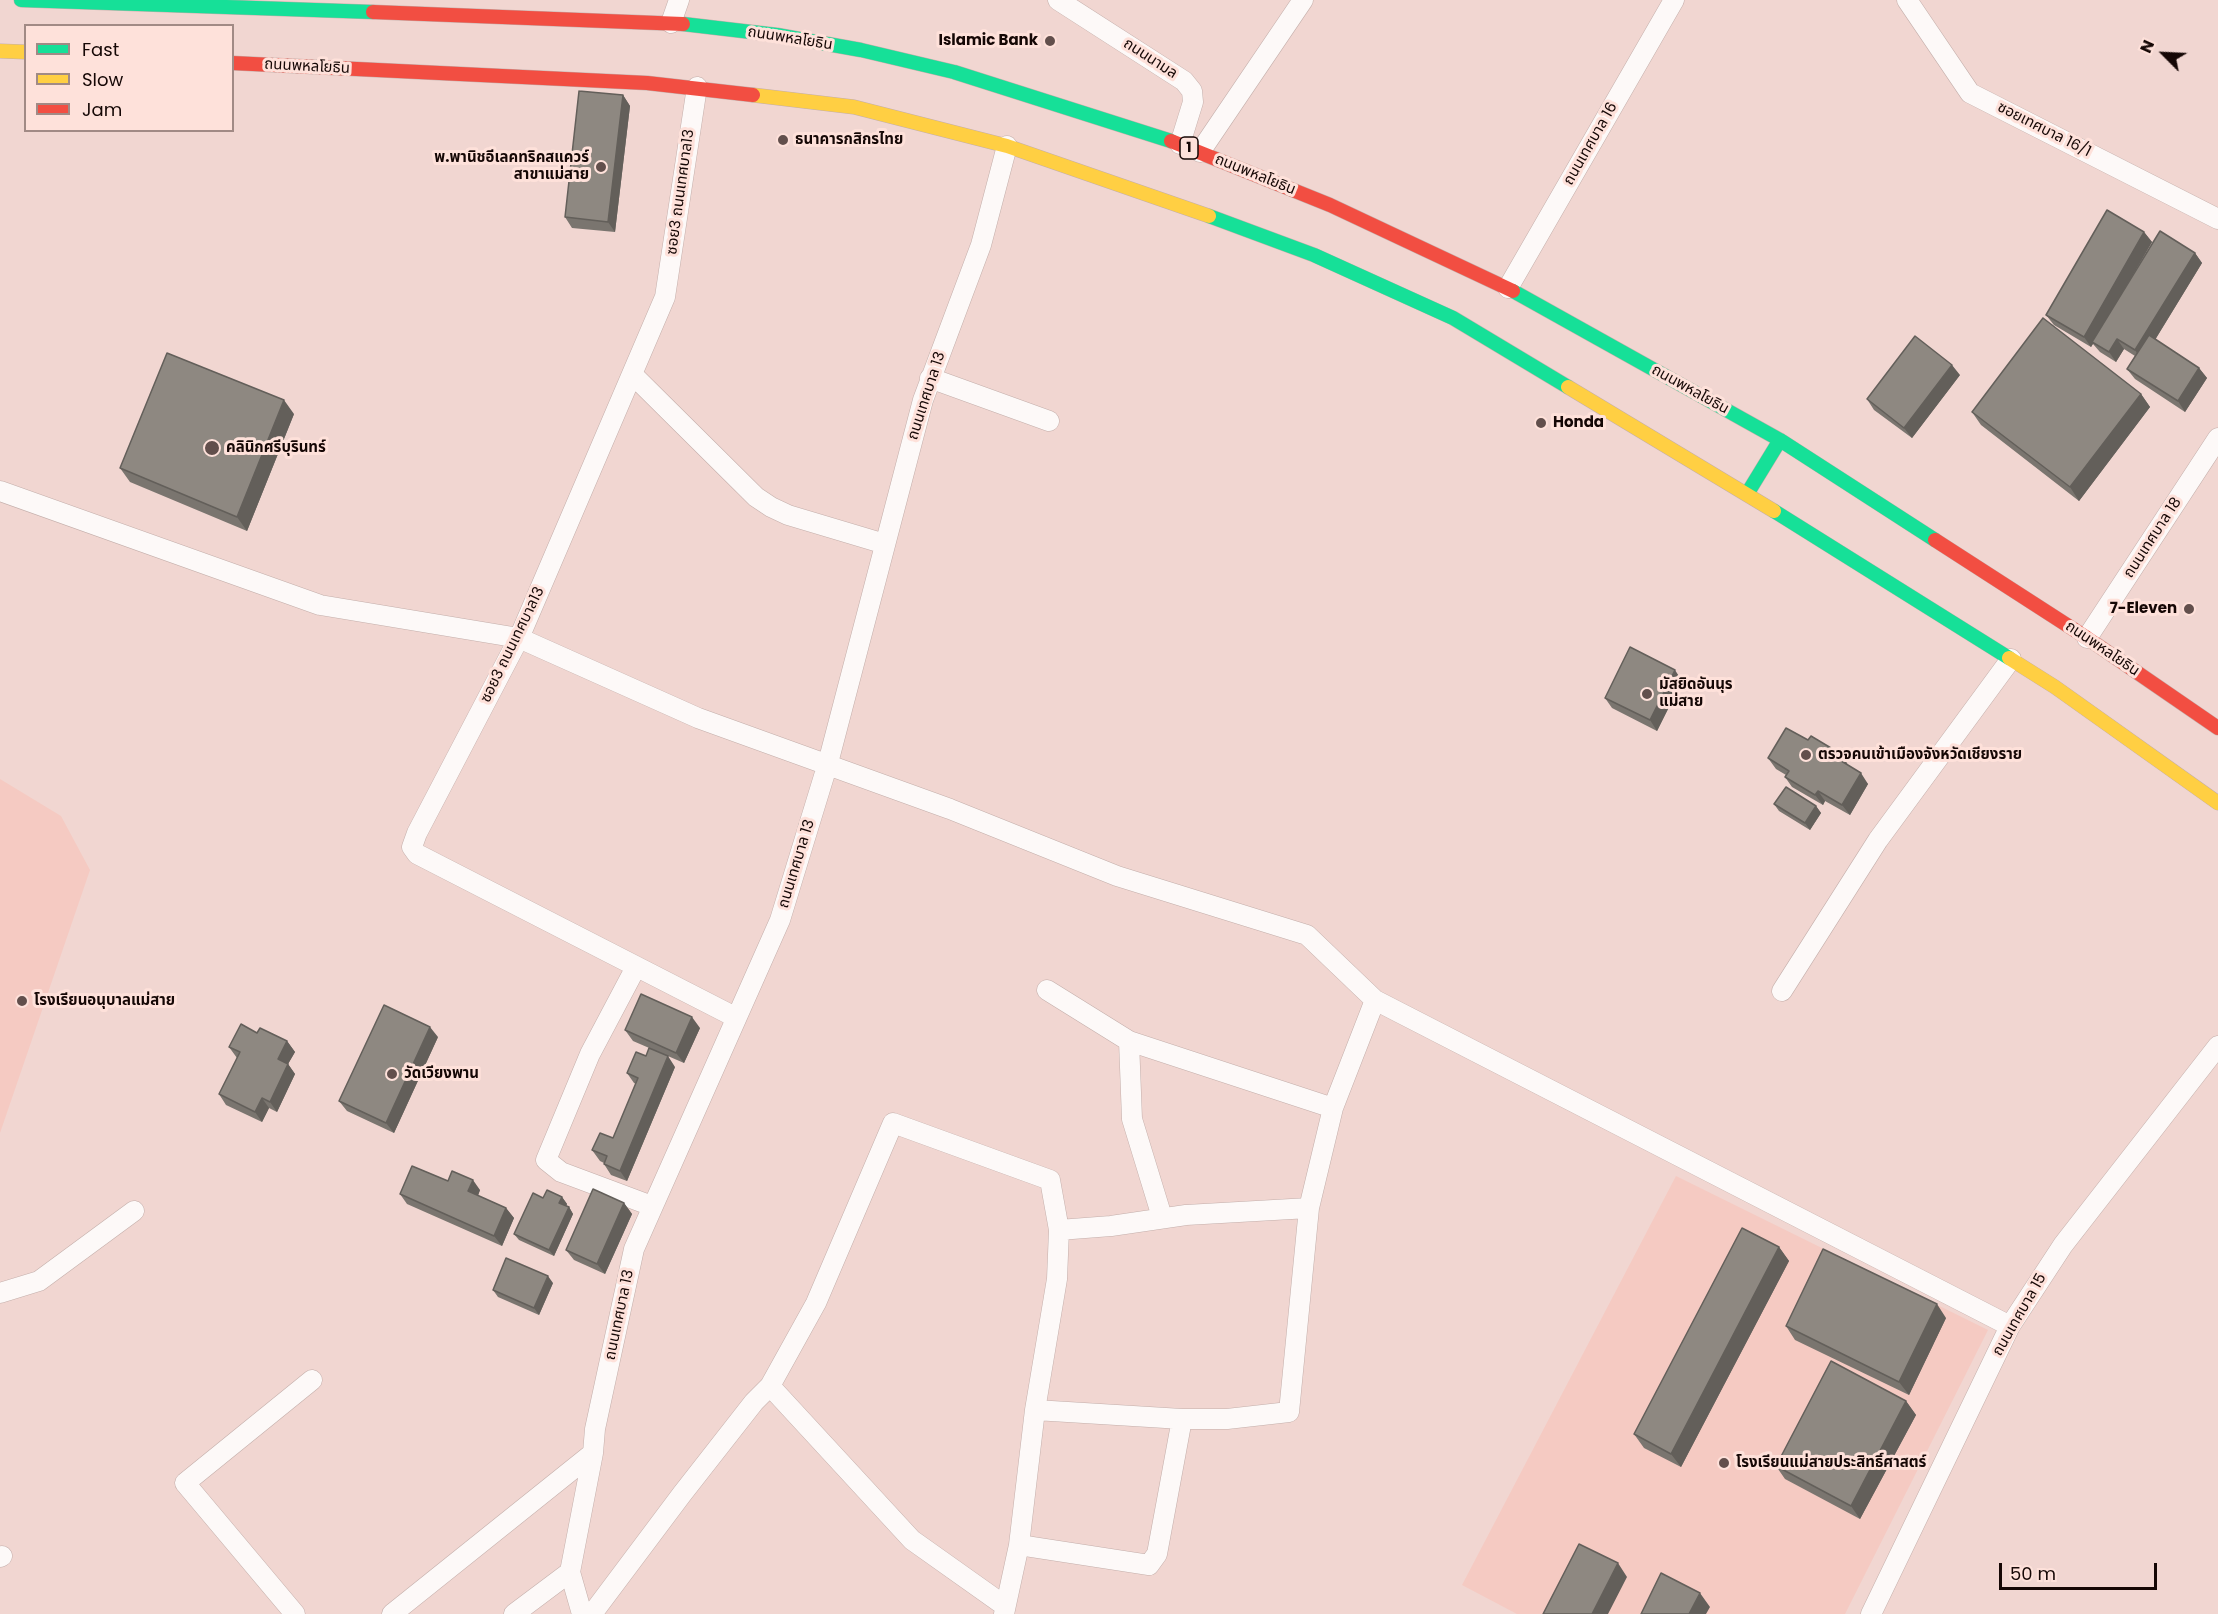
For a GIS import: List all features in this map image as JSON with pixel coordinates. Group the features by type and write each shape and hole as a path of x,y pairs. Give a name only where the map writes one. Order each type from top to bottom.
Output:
{"main road":[{"name":"ถนนพหลโยธิน","path":"21,0 671,23 777,35 954,72 1180,144 1330,205 1508,288 1780,440 2087,638 2218,728"},
{"path":"0,51 24,52"},
{"name":"ถนนพหลโยธิน","path":"234,63 696,87 854,107 1007,146 1172,202 1314,255 1453,318 1748,494 2011,659 2055,687 2218,802"},
{"path":"1748,494 1780,440"}],"street":[{"path":"671,23 679,0"},
{"name":"ถนนนามล","path":"1058,0 1184,81 1192,91 1192,102 1180,144"},
{"path":"1200,152 1303,0"},
{"name":"ถนนเทศบาล 16","path":"1508,288 1674,0"},
{"name":"ซอยเทศบาล 16/1","path":"1907,0 1970,93 2218,219"},
{"name":"ซอย3 ถนนเทศบาล13","path":"696,87 665,297 634,376 519,638 417,833 412,847 417,854 735,1017"},
{"name":"ถนนเทศบาล 13","path":"570,1572 593,1453 595,1429 634,1249 780,920 828,763 930,378 981,245 1007,146"},
{"path":"634,376 756,497 788,515 885,544"},
{"path":"930,378 1049,421"},
{"name":"ถนนเทศบาล 18","path":"2087,638 2218,438"},
{"path":"0,490 320,605 519,638 698,718 828,763 1117,876 1307,935 1375,1000 2010,1326"},
{"path":"1782,991 1878,840 2011,659"},
{"path":"636,967 590,1054 546,1160 561,1172 652,1206"},
{"path":"1047,990 1129,1041 1333,1108"},
{"path":"1035,1410 1182,1419 1227,1419 1289,1412 1309,1208 1333,1108 1375,1000"},
{"path":"1129,1041 1132,1119 1162,1217"},
{"name":"ถนนเทศบาล 15","path":"1871,1614 2010,1326 2063,1245 2218,1046"},
{"path":"592,1614 689,1485 754,1402 770,1386 816,1303 893,1124 1050,1180 1059,1230 1057,1279 1035,1410 1019,1545 1005,1610 912,1540 770,1386"},
{"path":"1059,1230 1111,1226 1162,1217 1309,1208"},
{"path":"0,1293 39,1281 134,1211"},
{"path":"295,1614 185,1483 312,1380"},
{"path":"1019,1545 1149,1565 1157,1554 1182,1419"},
{"path":"392,1614 593,1453"},
{"path":"514,1614 570,1572 582,1614"}],"shaded area":[{"name":"โรงเรียนอนุบาลแม่สาย","path":"0,779 61,816 90,870 0,1133"},
{"name":"โรงเรียนแม่สายประสิทธิ์ศาสตร์","path":"1676,1176 1988,1330 1845,1614 1517,1614 1462,1585"}],"building":[{"name":"พ.พานิชอีเลคทริคสแควร์ สาขาแม่สาย","path":"579,91 623,95 608,222 565,217"},
{"path":"2107,210 2144,232 2084,337 2046,315"},
{"path":"2160,231 2195,253 2135,350 2117,339 2109,352 2092,342"},
{"path":"2043,318 2141,394 2070,487 1972,412"},
{"path":"2149,335 2199,368 2178,401 2127,369"},
{"path":"1915,336 1952,365 1904,428 1867,399"},
{"name":"คลินิกศรีบุรินทร์","path":"167,353 284,400 237,517 120,468"},
{"name":"มัสยิดอันนุร แม่สาย","path":"1630,647 1675,670 1650,720 1605,698"},
{"path":"1786,728 1808,740 1811,736 1841,754 1838,759 1861,773 1842,805 1818,791 1815,795 1785,777 1789,771 1768,758"},
{"path":"1786,787 1816,806 1805,823 1774,804"},
{"path":"641,994 692,1017 676,1053 625,1030"},
{"name":"วัดเวียงพาน","path":"384,1005 430,1027 386,1123 339,1101"},
{"path":"241,1024 257,1033 260,1028 287,1041 278,1059 288,1064 270,1102 262,1098 255,1112 219,1094 240,1052 229,1047"},
{"path":"649,1048 668,1056 620,1171 604,1164 607,1156 592,1150 600,1133 613,1138 638,1078 627,1073 636,1052 646,1056"},
{"path":"412,1166 448,1181 452,1171 473,1180 468,1191 506,1208 494,1236 400,1194"},
{"path":"593,1189 624,1203 597,1264 566,1250"},
{"path":"547,1190 562,1197 559,1203 569,1207 549,1250 514,1234 533,1193 543,1198"},
{"path":"1742,1228 1779,1247 1671,1454 1634,1434"},
{"path":"1823,1249 1937,1304 1899,1382 1786,1326"},
{"path":"506,1258 548,1276 534,1308 493,1290"},
{"path":"1831,1361 1906,1401 1851,1506 1776,1466"},
{"path":"1579,1544 1618,1563 1592,1614 1543,1614"},
{"path":"1661,1573 1700,1593 1689,1614 1641,1614"}],"traffic: fast":[{"path":"21,0 373,12"},
{"path":"683,24 777,35 861,50 954,72 1171,141"},
{"path":"1209,216 1314,255 1453,318 1568,387"},
{"path":"1513,291 1780,440 1935,540"},
{"path":"1747,494 1780,440"},
{"path":"1774,511 2009,658"}],"traffic: slow":[{"path":"0,51 24,52"},
{"path":"753,95 854,107 1007,146 1209,216"},
{"path":"1568,387 1774,511"},
{"path":"2009,658 2055,687 2218,803"}],"traffic: jam":[{"path":"373,12 683,24"},
{"path":"234,63 647,83 753,95"},
{"path":"1171,141 1330,205 1513,291"},
{"path":"1935,540 2087,638 2218,728"}],"place":[{"name":"Islamic Bank","path":"1050,41"},
{"name":"ธนาคารกสิกรไทย","path":"783,140"},
{"name":"พ.พานิชอีเลคทริคสแควร์ สาขาแม่สาย","path":"601,167"},
{"name":"Honda","path":"1541,423"},
{"name":"คลินิกศรีบุรินทร์","path":"212,448"},
{"name":"7-Eleven","path":"2189,609"},
{"name":"มัสยิดอันนุร แม่สาย","path":"1647,694"},
{"name":"ตรวจคนเข้าเมืองจังหวัดเชียงราย","path":"1806,755"},
{"name":"โรงเรียนอนุบาลแม่สาย","path":"22,1001"},
{"name":"วัดเวียงพาน","path":"392,1074"},
{"name":"โรงเรียนแม่สายประสิทธิ์ศาสตร์","path":"1724,1463"}]}
